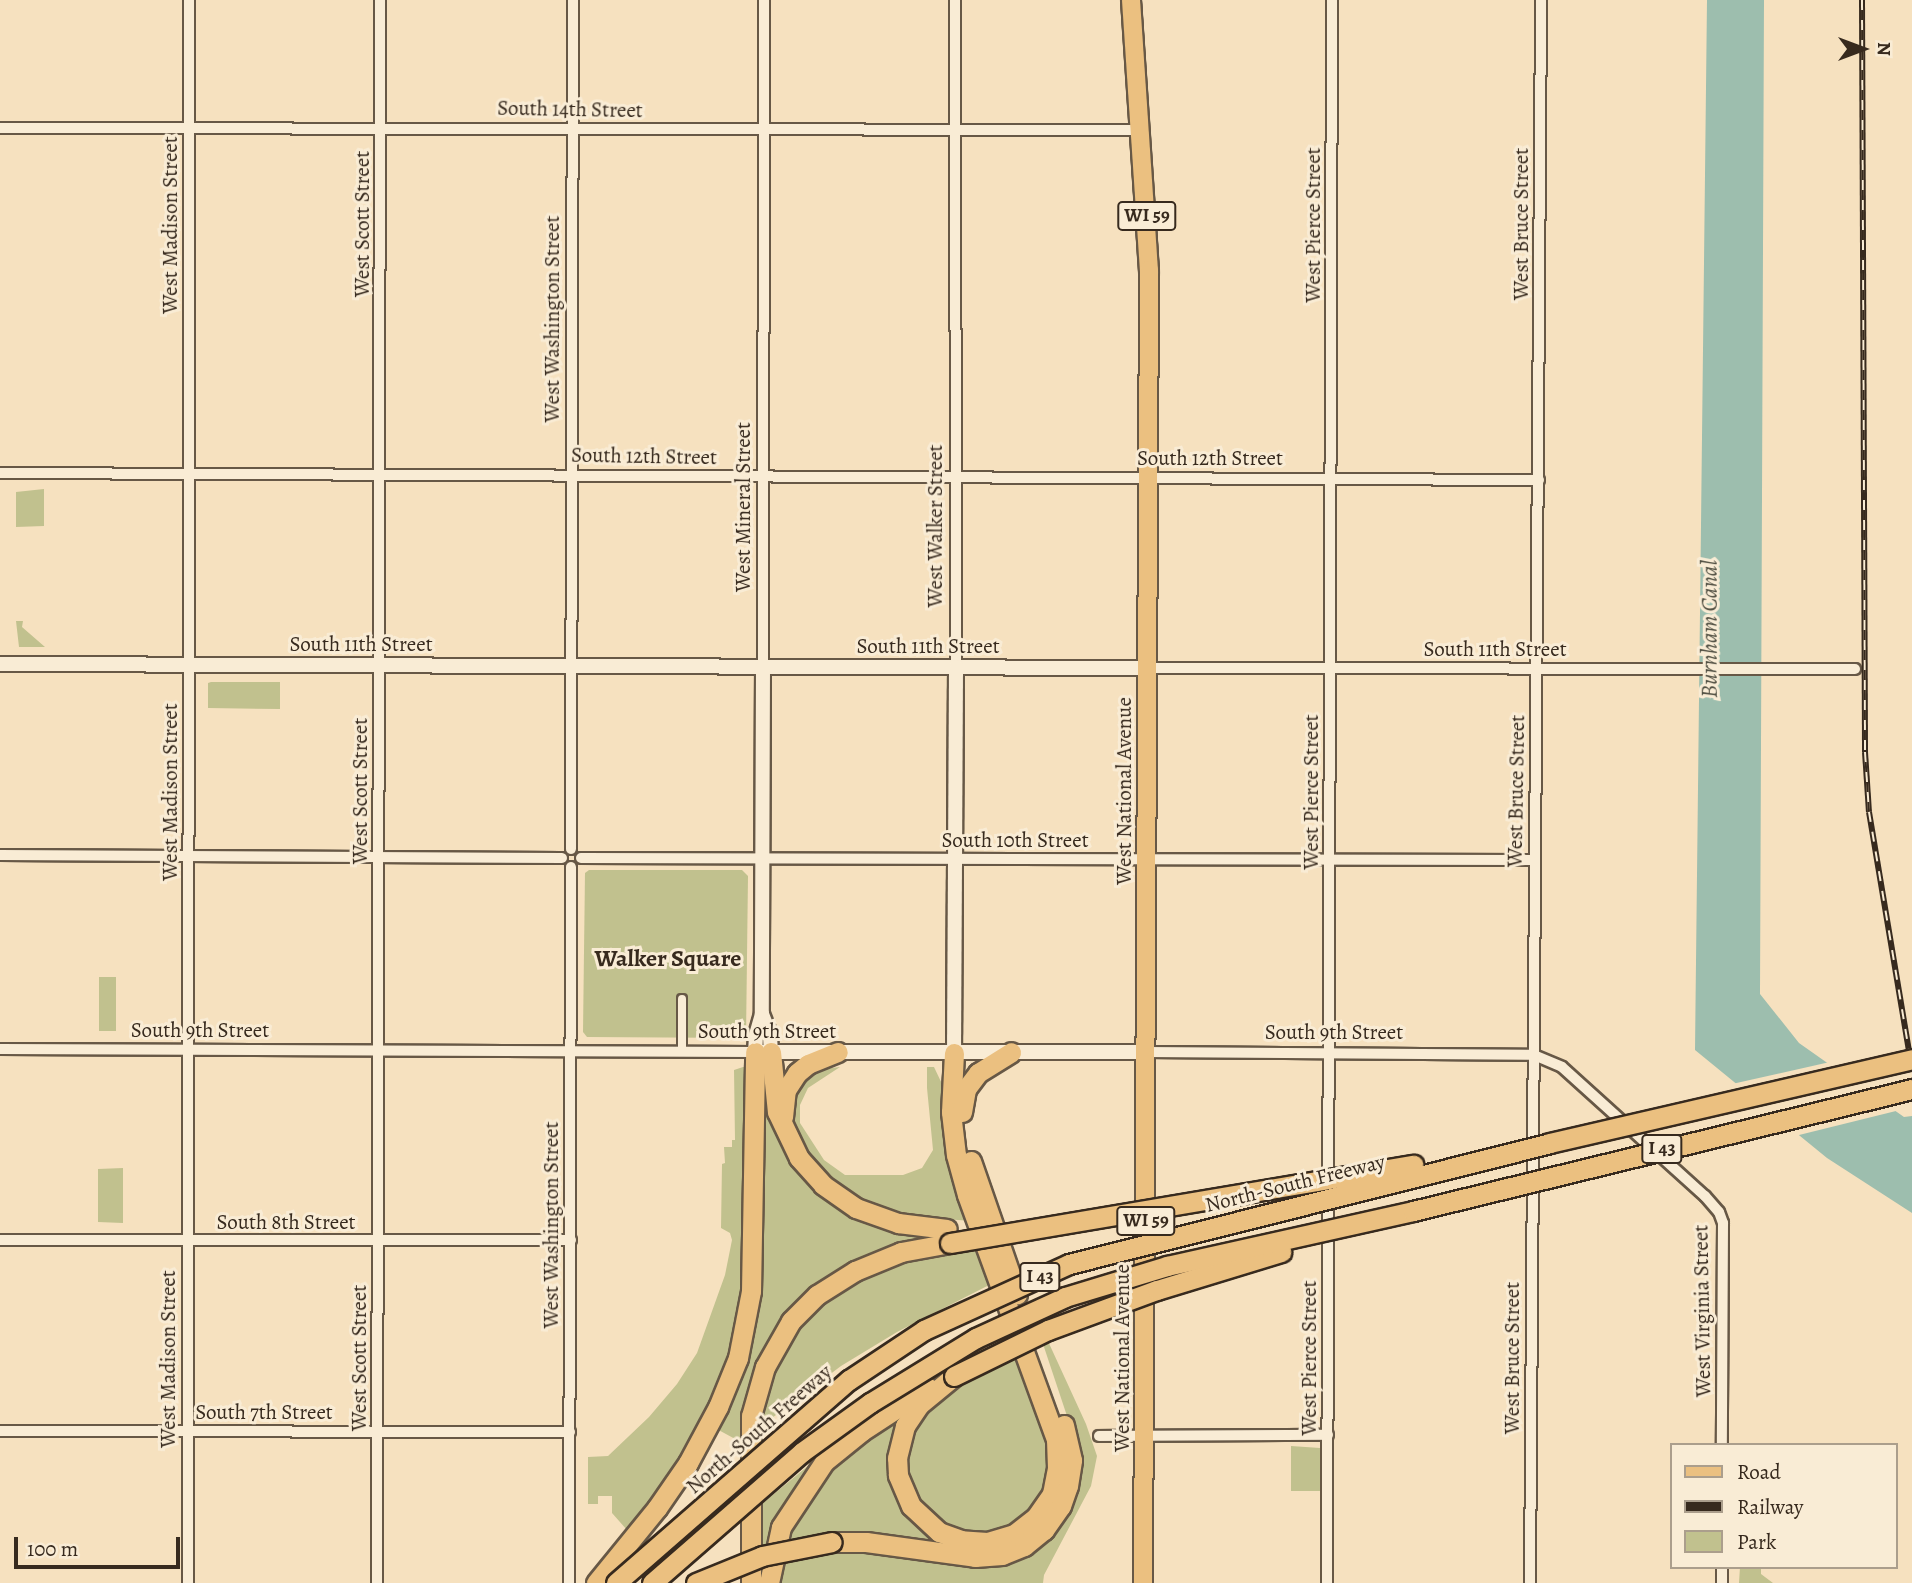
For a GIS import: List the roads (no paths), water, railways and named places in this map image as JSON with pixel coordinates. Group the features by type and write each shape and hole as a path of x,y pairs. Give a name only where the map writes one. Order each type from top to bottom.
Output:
{"highway":[{"path":"763,1052 784,1129 799,1158 824,1185 856,1208 898,1223 948,1236"},
{"path":"596,1583 648,1519 688,1463 719,1407 738,1358 751,1291 763,1052"},
{"path":"784,1129 783,1101 797,1073 808,1064 838,1052"},
{"path":"962,1112 967,1089 978,1073 1011,1052"},
{"path":"696,1583 762,1556 832,1542 866,1542 975,1557 1002,1555 1024,1546 1044,1530 1061,1506 1068,1486 1072,1460 1068,1434 978,1184 962,1112 954,1053"},
{"path":"954,1053 951,1112 956,1155 967,1195 1056,1439 1057,1468 1052,1494 1036,1517 1025,1526 1013,1534 987,1542 961,1541 939,1532 921,1519 903,1492 898,1475 897,1458 905,1426 919,1405 954,1376"},
{"name":"North-South Freeway","path":"615,1583 849,1380 924,1330 1069,1264 1549,1143 1912,1059"},
{"name":"I 43","path":"652,1583 802,1452 870,1403 976,1338 1065,1297 1167,1266 1413,1211 1912,1089"},
{"path":"751,1583 751,1416 765,1367 791,1321 817,1296 855,1271 948,1236 1038,1227 1549,1143"},
{"path":"769,1583 781,1527 824,1462 862,1431 915,1395 1048,1330 1157,1290 1413,1211"}],"main road":[{"name":"West National Avenue","path":"1131,0 1148,220 1143,1583"}],"street":[{"name":"West Madison Street","path":"188,1583 189,0"},
{"name":"West Scott Street","path":"377,1583 382,128 380,0"},
{"name":"West Washington Street","path":"566,853 572,666 570,474 573,0"},
{"name":"West Mineral Street","path":"763,1052 770,1035 762,1014 764,0"},
{"name":"West Walker Street","path":"954,1053 955,0"},
{"name":"West Pierce Street","path":"1327,1583 1332,0"},
{"name":"West Bruce Street","path":"1530,1583 1541,0"},
{"name":"South 14th Street","path":"0,128 1140,130"},
{"name":"South 12th Street","path":"0,473 1539,480"},
{"name":"South 11th Street","path":"0,664 1537,671 1855,669"},
{"path":"0,855 379,857 566,853 576,850 579,863 571,867 564,863 566,853"},
{"name":"South 10th Street","path":"580,858 1534,860"},
{"name":"West Washington Street","path":"569,1583 571,867"},
{"path":"682,999 682,1051"},
{"name":"South 9th Street","path":"0,1049 1534,1055"},
{"name":"West Virginia Street","path":"1534,1055 1562,1068 1705,1196 1719,1212 1723,1223 1722,1443"},
{"name":"South 8th Street","path":"0,1240 571,1240"},
{"name":"South 7th Street","path":"0,1430 570,1432"},
{"path":"1100,1436 1328,1435"}],"water":[{"name":"Burnham Canal","path":"1707,0 1764,0 1760,994 1799,1043 1904,1117 1912,1116 1912,1213 1827,1158 1695,1050"}],"railway":[{"path":"1862,0 1865,752 1869,812 1912,1068"}],"district":[{"name":"Walker Square","path":"668,959"}]}
